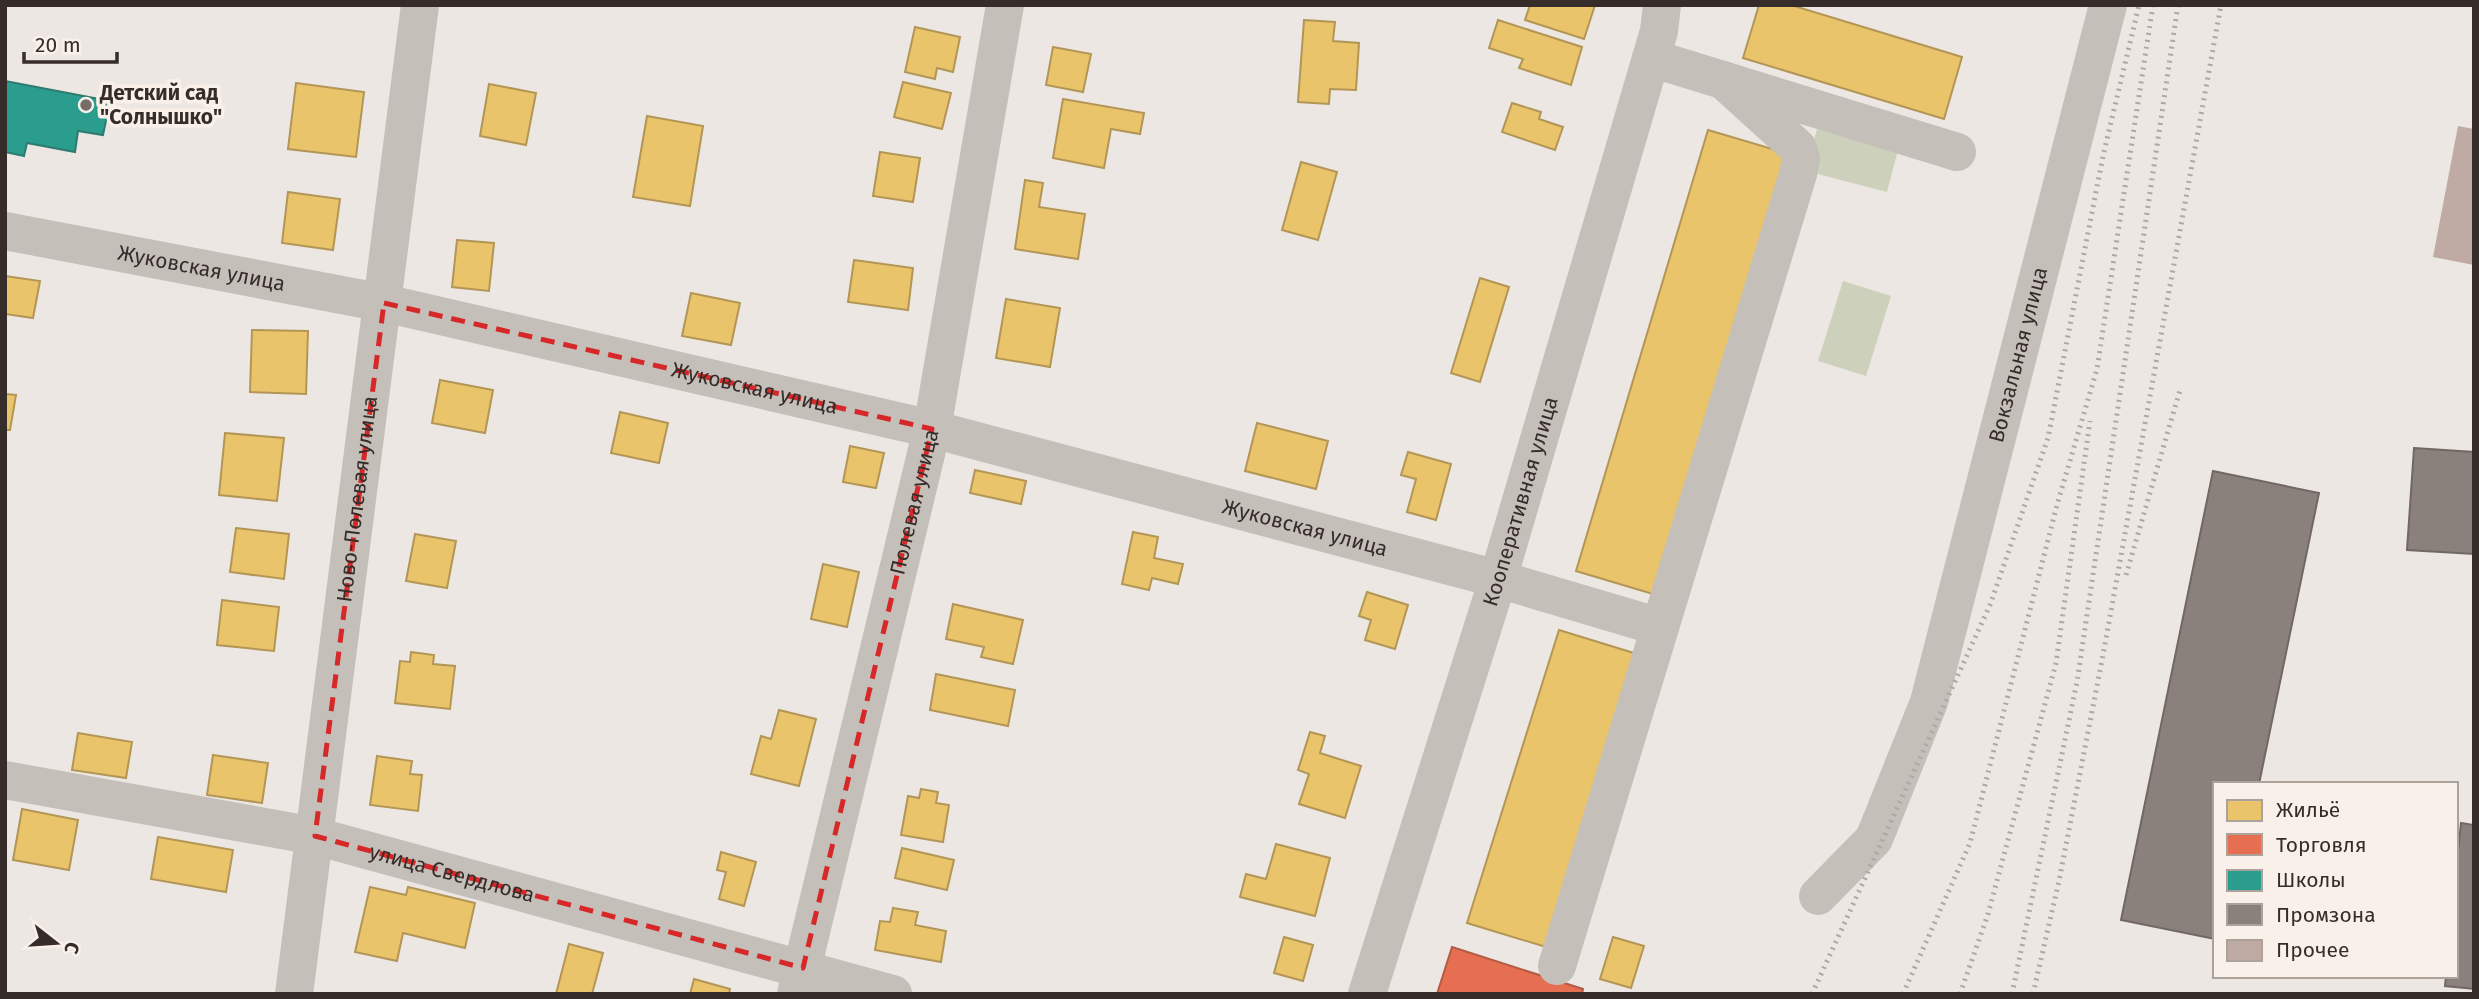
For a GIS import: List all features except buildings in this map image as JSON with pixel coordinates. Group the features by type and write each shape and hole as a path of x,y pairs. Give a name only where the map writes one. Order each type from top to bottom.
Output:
{"street":[{"name":"Ново-Полевая улица","path":"294,994 420,5"},
{"name":"Полевая улица","path":"800,981 932,429 1005,5"},
{"name":"Кооперативная улица","path":"1367,994 1498,579 1659,31 1662,5"},
{"name":"Вокзальная улица","path":"1818,896 1874,839 1929,702 2108,5"},
{"path":"1651,58 1957,152"},
{"path":"1556,966 1801,159 1798,148 1723,80"},
{"name":"Жуковская улица","path":"5,230 384,303 932,429 1498,579 1660,627"},
{"name":"улица Свердлова","path":"5,780 315,836 800,981 893,994"}],"highlighted area":[{"path":"384,303 932,429 803,968 315,836"}],"green space":[{"path":"1817,129 1898,150 1887,192 1806,171"},
{"path":"1843,281 1891,296 1866,376 1818,361"}],"railway":[{"path":"1812,994 1990,605 2048,438 2103,156 2139,5"},
{"path":"1903,994 1970,843 2057,505 2097,369 2153,5"},
{"path":"2012,994 2077,682 2178,5"},
{"path":"2033,994 2059,881 2103,655 2221,5"},
{"path":"2126,575 2180,390"},
{"path":"1960,994 1988,914 2056,663 2090,421"}],"place":[{"name":"Детский сад \"Солнышко\"","path":"86,105"}]}
